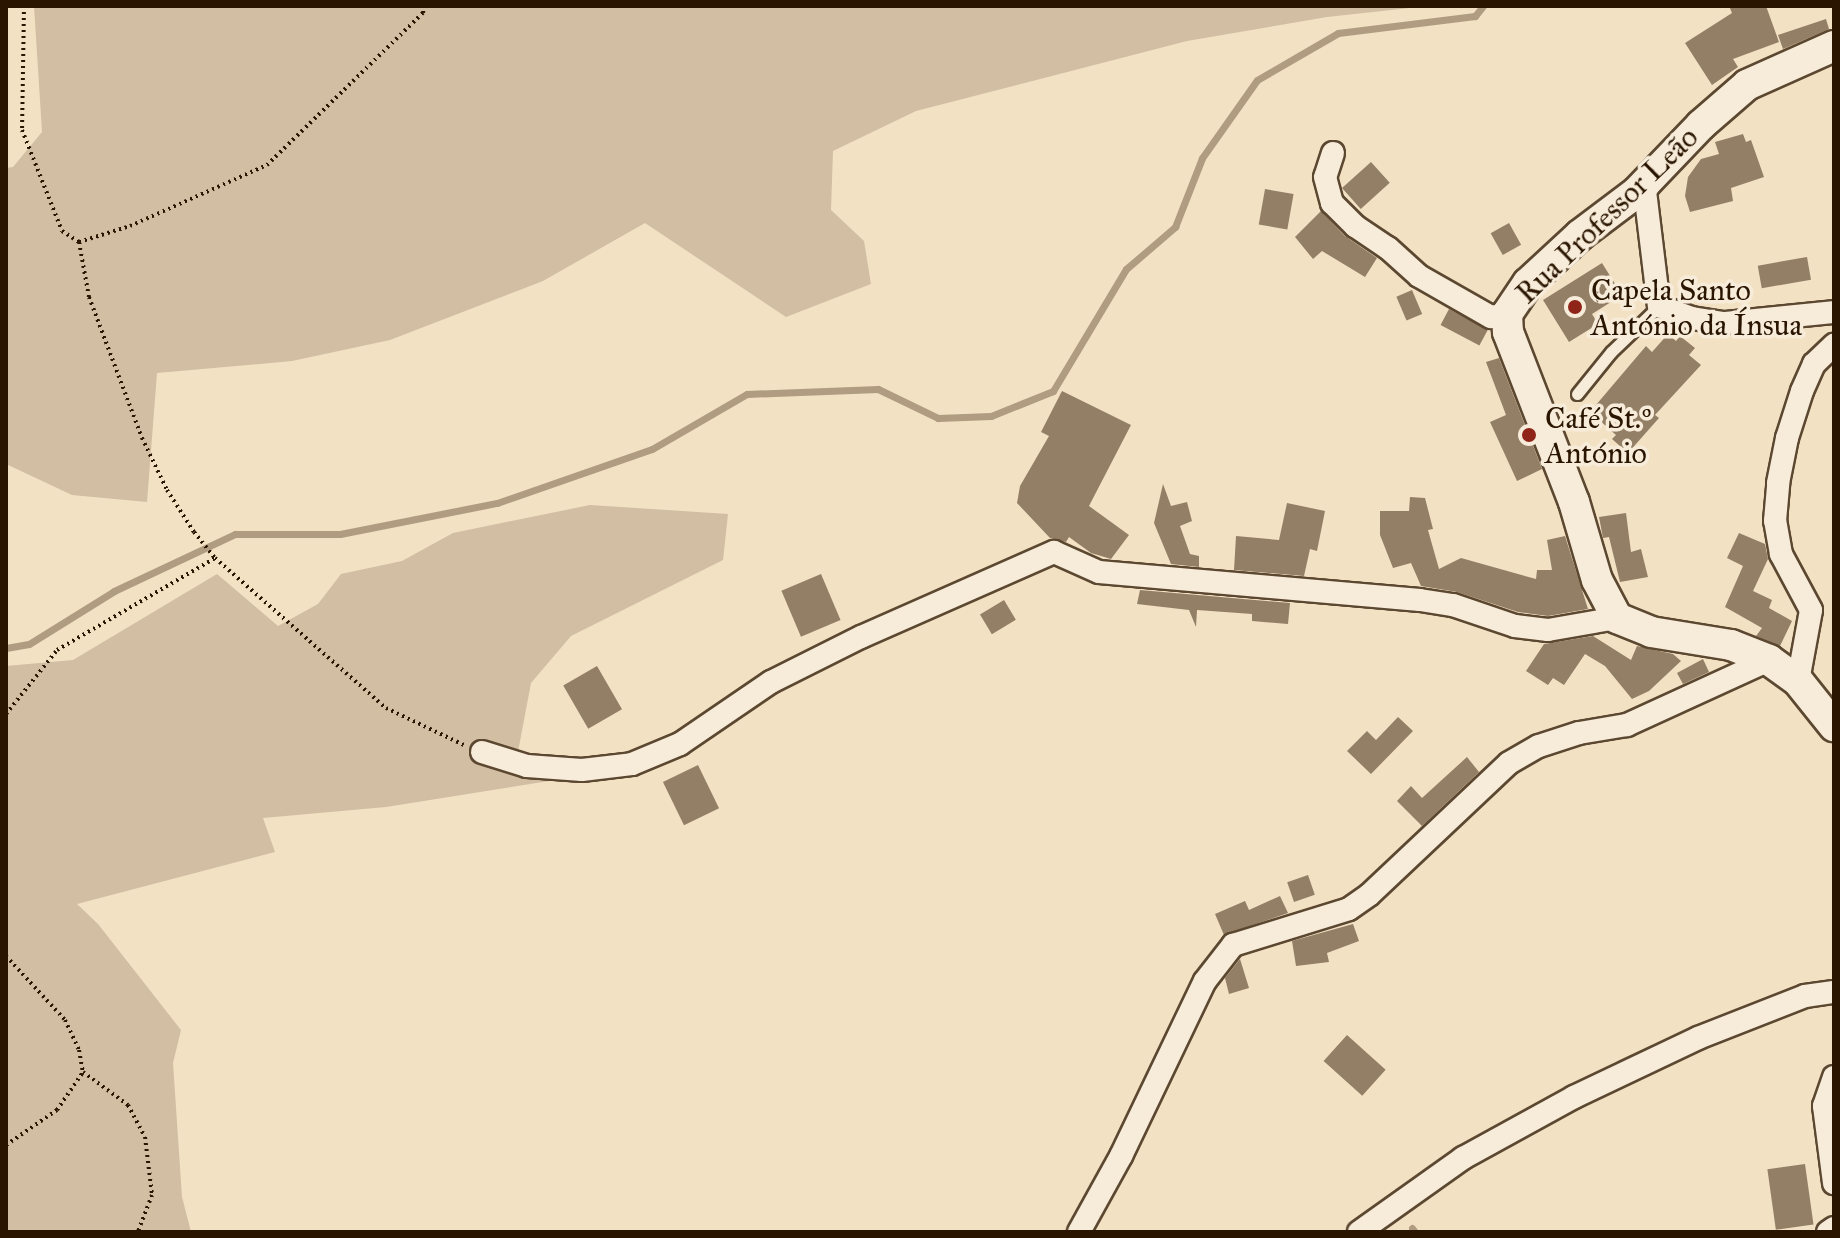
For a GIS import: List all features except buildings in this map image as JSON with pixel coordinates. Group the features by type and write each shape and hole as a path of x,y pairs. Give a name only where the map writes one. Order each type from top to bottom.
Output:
{"street":[{"name":"Rua Professor Leão","path":"1617,618 1597,580 1574,502 1508,332 1507,314 1528,283 1580,235 1637,192 1701,125 1747,85 1834,46"},
{"path":"1333,153 1325,177 1332,203 1355,226 1388,248 1419,276 1491,317 1507,314"},
{"path":"1660,168 1645,191 1659,306 1692,318 1724,323 1834,312"},
{"path":"1798,681 1811,610 1781,554 1775,521 1778,483 1802,391 1814,364 1834,345"},
{"path":"482,752 541,767 582,770 632,764 680,744 771,682 848,643 1054,552 1099,572 1420,600 1453,605 1515,626 1548,630 1617,618 1651,632 1731,645 1769,660 1798,681 1834,726"},
{"path":"1079,1232 1121,1156 1205,981 1233,945 1349,909 1369,895 1509,763 1539,746 1579,733 1627,725 1769,660"},
{"path":"1359,1232 1463,1158 1574,1097 1698,1038 1805,996 1834,992"},
{"path":"1834,1077 1824,1106 1834,1183"},
{"path":"1828,1232 1834,1228"}],"lane":[{"path":"1577,394 1611,352 1659,306"}],"path":[{"path":"24,6 22,130 62,231 79,242 89,297 142,438 167,490 215,558 386,708 482,752"},
{"path":"79,242 130,226 267,165 423,13 424,6"},
{"path":"6,714 57,650 215,558"},
{"path":"6,956 65,1020 79,1050 83,1072 128,1105 145,1137 152,1195 138,1232"},
{"path":"6,1145 57,1110 83,1072"}],"shaded area":[{"path":"34,6 1428,6 1327,17 1187,41 916,111 833,151 831,210 864,241 871,284 786,317 645,223 543,281 390,340 292,361 157,373 147,502 72,495 6,464 6,168 13,167 42,132"},
{"path":"590,505 728,514 723,560 571,636 531,683 514,773 549,781 386,807 263,818 275,852 77,904 98,924 181,1030 173,1063 182,1197 191,1232 6,1232 6,666 73,660 217,574 278,626 318,604 341,574 402,561 453,533"}],"waterway":[{"path":"6,648 29,644 114,591 235,534 340,534 497,503 652,449 747,394 878,389 938,418 991,416 1053,391 1126,269 1175,227 1202,158 1257,80 1338,33 1475,16 1483,6"},
{"path":"1620,1063 1652,1048"},
{"path":"1412,1228 1415,1232"}],"place":[{"name":"Capela Santo António da Ínsua","path":"1575,307"},
{"name":"Café St.º António","path":"1529,435"}]}
